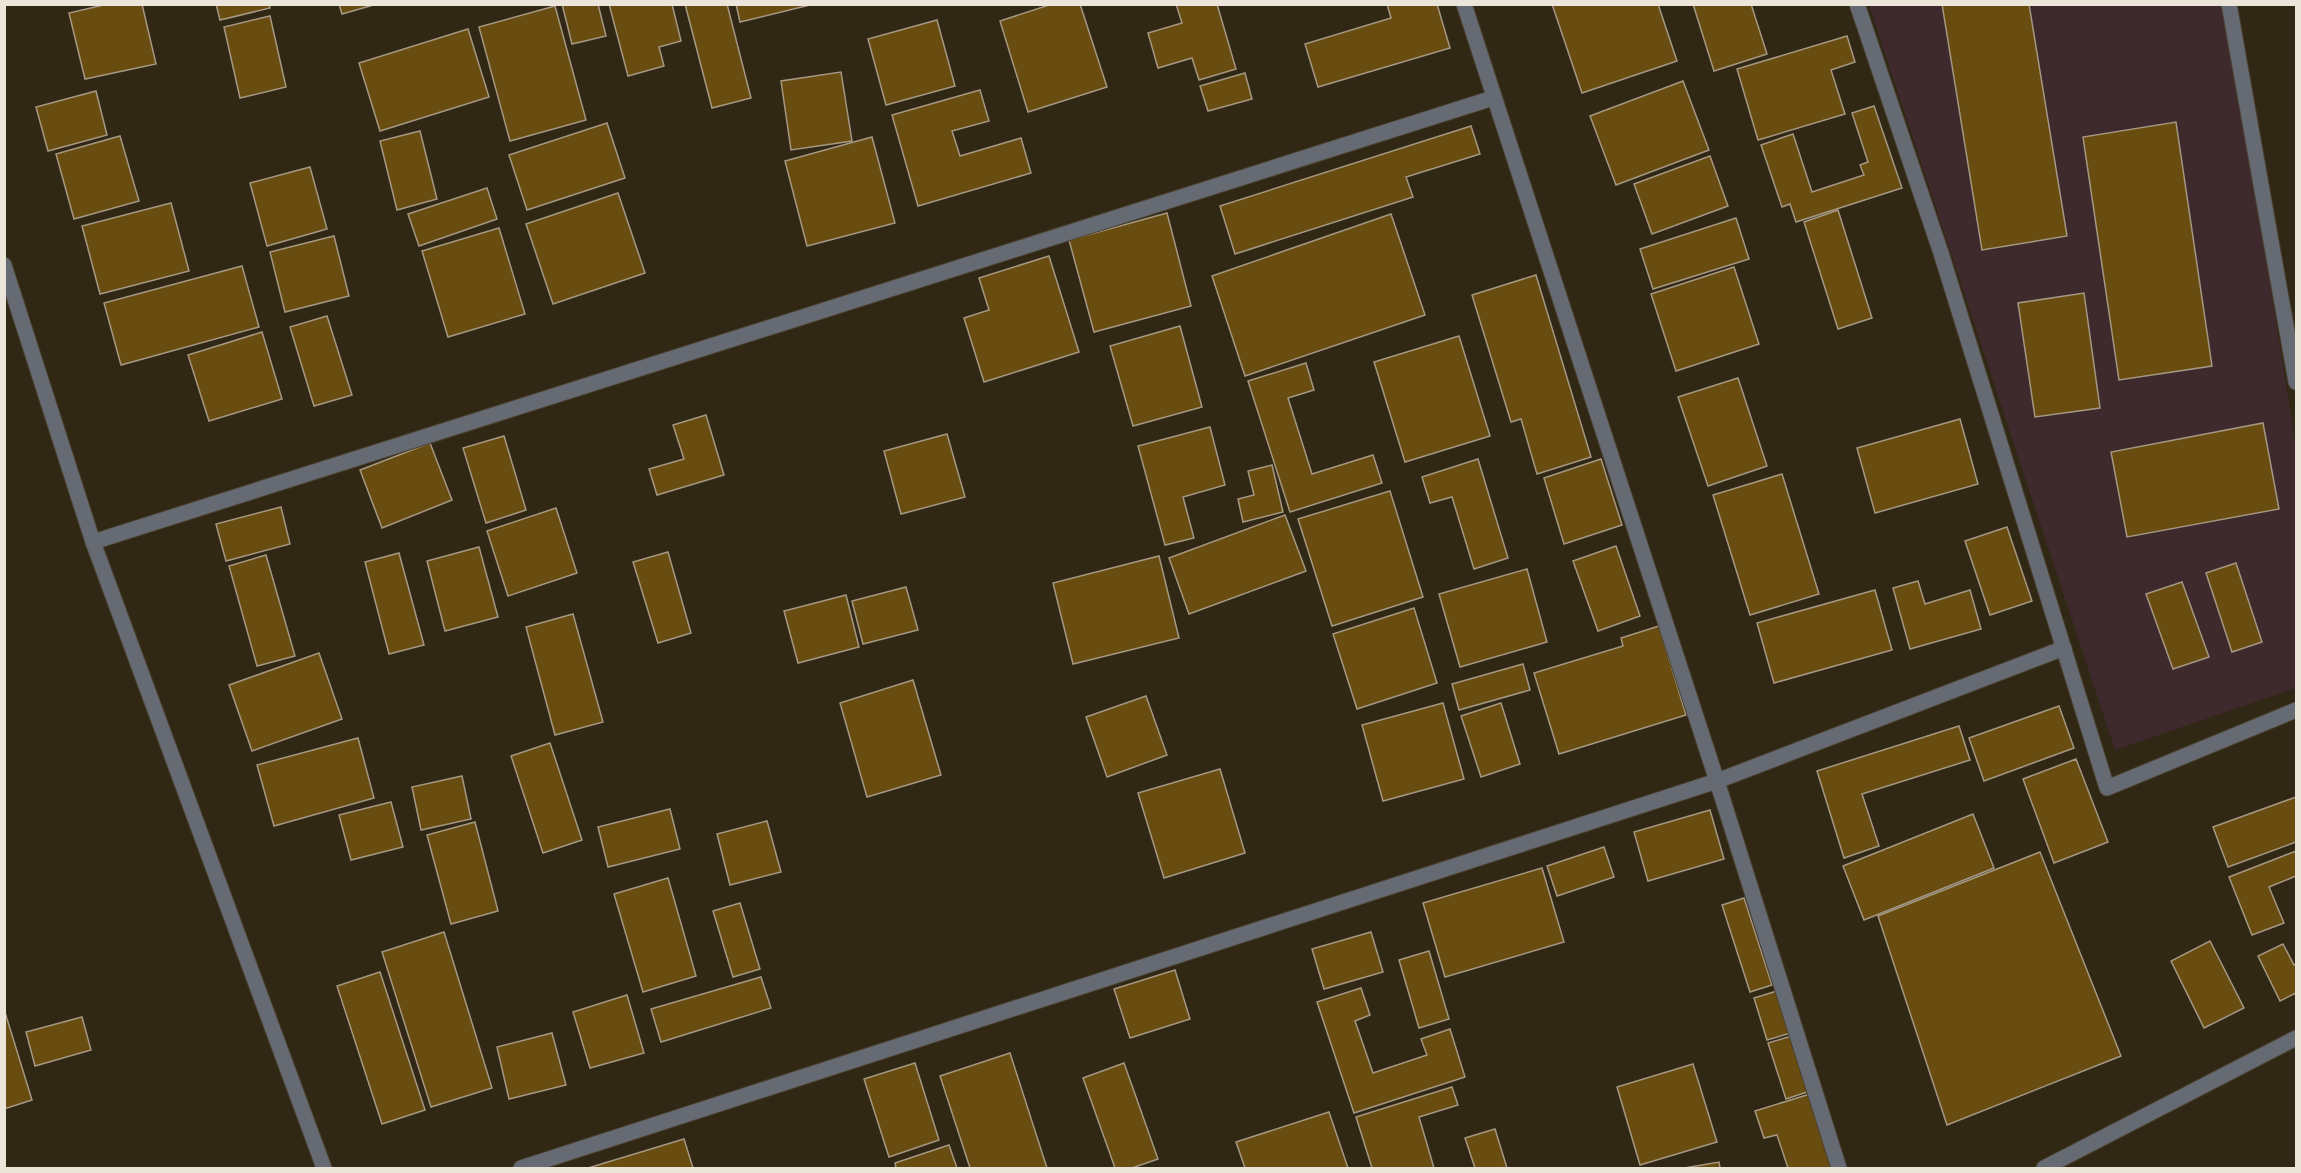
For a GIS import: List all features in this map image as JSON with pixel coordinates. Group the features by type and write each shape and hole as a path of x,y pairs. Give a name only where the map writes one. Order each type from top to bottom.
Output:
{"street":[{"path":"1464,4 1717,781 1839,1168"},
{"path":"1857,4 1941,253 2107,788 2296,710"},
{"path":"2229,4 2296,382"},
{"path":"93,542 1493,98"},
{"path":"4,266 93,542 324,1168"},
{"path":"521,1168 1717,781 2064,648"},
{"path":"2044,1168 2296,1038"}],"shaded area":[{"path":"1869,5 2225,5 2296,447 2296,688 2115,750"}],"building":[{"path":"108,4 142,4 156,64 85,79 69,13"},
{"path":"216,4 269,4 270,8 220,20"},
{"path":"339,4 377,4 342,14"},
{"path":"562,4 598,4 606,36 572,44"},
{"path":"609,4 672,4 681,41 659,47 664,66 628,76"},
{"path":"685,4 727,4 751,98 712,108"},
{"path":"736,4 814,4 740,22"},
{"path":"1052,4 1080,4 1107,87 1028,112 1000,21"},
{"path":"1176,4 1217,4 1236,69 1199,80 1192,58 1158,68 1148,33 1182,23"},
{"path":"1387,4 1437,4 1450,48 1318,87 1305,44 1391,18"},
{"path":"1552,4 1658,4 1677,61 1582,93"},
{"path":"1693,4 1751,4 1767,54 1714,71"},
{"path":"1942,4 2029,4 2067,236 1982,250"},
{"path":"555,6 586,120 510,141 479,27"},
{"path":"270,16 286,87 240,98 224,27"},
{"path":"937,20 955,86 886,105 868,39"},
{"path":"468,29 489,97 380,131 359,63"},
{"path":"1847,36 1855,62 1831,70 1845,114 1758,140 1737,69"},
{"path":"841,72 852,141 791,150 781,81"},
{"path":"1245,73 1252,99 1208,111 1200,86"},
{"path":"1683,81 1709,150 1616,185 1590,116"},
{"path":"980,90 989,121 952,131 960,156 1021,138 1031,173 918,206 892,115"},
{"path":"96,91 107,135 48,151 36,107"},
{"path":"1874,106 1902,188 1796,222 1790,204 1782,207 1761,145 1793,134 1812,192 1864,175 1860,165 1868,162 1852,113"},
{"path":"2176,122 2212,366 2119,380 2083,137"},
{"path":"607,123 625,178 527,210 509,155"},
{"path":"1471,126 1480,154 1406,177 1413,197 1235,254 1220,206"},
{"path":"420,131 437,199 397,210 380,141"},
{"path":"120,136 139,201 74,219 56,154"},
{"path":"872,137 895,223 807,246 785,161"},
{"path":"1710,156 1728,206 1652,234 1634,184"},
{"path":"310,167 327,229 267,246 250,183"},
{"path":"487,188 497,219 419,246 408,214"},
{"path":"618,193 645,273 553,304 526,224"},
{"path":"171,203 189,271 100,294 82,226"},
{"path":"1838,210 1872,318 1838,329 1804,222"},
{"path":"1167,213 1191,306 1094,332 1069,240"},
{"path":"1391,214 1425,315 1245,376 1212,276"},
{"path":"1736,218 1749,259 1653,289 1640,249"},
{"path":"499,228 525,314 448,337 422,251"},
{"path":"334,236 349,296 285,312 270,252"},
{"path":"1049,256 1079,352 984,382 964,318 989,310 979,278"},
{"path":"242,266 259,327 121,365 104,303"},
{"path":"1734,267 1759,344 1676,371 1651,294"},
{"path":"1536,275 1591,457 1537,474 1521,419 1511,422 1472,295"},
{"path":"2084,293 2100,408 2035,417 2018,303"},
{"path":"327,316 352,395 314,406 290,327"},
{"path":"1180,326 1202,407 1133,426 1110,346"},
{"path":"262,332 282,399 209,421 188,355"},
{"path":"1459,336 1490,436 1405,462 1374,362"},
{"path":"1306,363 1314,390 1288,398 1312,474 1373,455 1382,483 1290,512 1248,381"},
{"path":"1738,378 1767,466 1708,486 1678,397"},
{"path":"706,415 724,475 657,495 649,469 684,459 673,425"},
{"path":"1960,419 1978,484 1875,513 1857,448"},
{"path":"2263,423 2279,509 2127,537 2111,452"},
{"path":"1210,427 1225,485 1183,497 1194,538 1165,545 1138,446"},
{"path":"947,434 965,497 901,514 884,451"},
{"path":"504,436 526,510 486,523 463,448"},
{"path":"430,443 452,500 382,528 360,470"},
{"path":"1478,459 1508,558 1474,569 1452,497 1430,503 1422,477"},
{"path":"1601,459 1622,525 1564,544 1544,478"},
{"path":"1272,465 1283,512 1243,522 1238,499 1254,495 1248,471"},
{"path":"1782,474 1819,594 1750,615 1713,495"},
{"path":"1390,491 1423,597 1332,626 1298,519"},
{"path":"281,507 290,544 226,561 216,524"},
{"path":"556,508 577,573 508,596 487,531"},
{"path":"1285,515 1306,571 1189,614 1169,558"},
{"path":"2007,527 2032,601 1990,615 1965,541"},
{"path":"1616,546 1640,616 1598,631 1573,561"},
{"path":"479,547 498,617 445,631 427,561"},
{"path":"668,552 691,633 658,643 633,562"},
{"path":"399,553 424,645 389,654 365,562"},
{"path":"266,555 295,656 257,666 229,566"},
{"path":"1159,556 1179,638 1073,664 1053,583"},
{"path":"2236,563 2262,642 2232,652 2206,573"},
{"path":"1527,569 1547,642 1460,667 1439,594"},
{"path":"1918,581 1925,604 1970,590 1981,629 1910,649 1893,588"},
{"path":"2182,582 2209,657 2173,669 2146,594"},
{"path":"906,587 918,630 863,644 852,601"},
{"path":"1875,590 1892,650 1774,683 1757,623"},
{"path":"846,595 859,647 798,663 784,611"},
{"path":"1414,608 1437,683 1357,709 1333,634"},
{"path":"573,614 603,722 555,735 526,627"},
{"path":"1659,626 1686,715 1559,754 1534,673 1623,646 1621,638"},
{"path":"319,653 342,719 252,751 229,685"},
{"path":"1523,664 1530,690 1459,710 1452,684"},
{"path":"913,680 941,775 867,797 840,703"},
{"path":"1146,696 1167,755 1107,777 1086,717"},
{"path":"1443,703 1464,779 1383,801 1362,725"},
{"path":"1501,703 1520,764 1481,777 1461,716"},
{"path":"2059,706 2074,748 1984,781 1969,738"},
{"path":"1959,726 1970,760 1862,794 1879,846 1844,858 1817,771"},
{"path":"358,738 374,798 274,826 257,765"},
{"path":"550,743 582,840 543,853 511,756"},
{"path":"2076,759 2108,842 2054,863 2023,779"},
{"path":"1220,769 1245,853 1164,878 1138,793"},
{"path":"462,776 471,819 421,830 412,787"},
{"path":"2296,797 2296,842 2228,867 2213,827"},
{"path":"391,802 403,847 351,860 339,815"},
{"path":"670,809 680,849 608,867 598,827"},
{"path":"1710,810 1724,859 1648,881 1634,832"},
{"path":"1973,814 1994,868 1864,920 1843,866"},
{"path":"767,821 781,872 730,885 717,834"},
{"path":"475,822 498,911 451,924 427,835"},
{"path":"1604,847 1614,877 1557,896 1547,866"},
{"path":"2296,851 2296,876 2269,887 2284,923 2252,935 2229,877"},
{"path":"2040,852 2121,1056 1947,1125 1878,916"},
{"path":"1542,868 1564,942 1445,977 1423,903"},
{"path":"668,878 696,976 643,992 614,894"},
{"path":"1744,898 1772,985 1750,992 1722,905"},
{"path":"740,903 760,969 733,977 713,911"},
{"path":"444,932 492,1088 431,1107 382,952"},
{"path":"1371,932 1383,972 1324,989 1312,949"},
{"path":"2210,941 2244,1008 2204,1028 2171,961"},
{"path":"2283,944 2294,965 2296,964 2296,993 2280,1001 2258,956"},
{"path":"1429,951 1449,1019 1419,1028 1399,960"},
{"path":"1175,970 1190,1019 1130,1038 1114,989"},
{"path":"380,972 425,1110 382,1124 337,986"},
{"path":"761,977 771,1008 661,1042 651,1009"},
{"path":"1361,988 1370,1015 1355,1021 1373,1073 1427,1055 1421,1039 1450,1029 1465,1077 1354,1113 1317,1002"},
{"path":"1777,991 1791,1033 1767,1040 1754,998"},
{"path":"627,995 644,1053 590,1068 573,1012"},
{"path":"4,1009 32,1100 4,1109"},
{"path":"82,1017 91,1050 35,1066 26,1032"},
{"path":"552,1033 566,1085 509,1099 497,1047"},
{"path":"1792,1036 1810,1091 1786,1099 1768,1043"},
{"path":"1010,1053 1047,1168 970,1168 940,1076"},
{"path":"915,1063 939,1140 889,1157 864,1079"},
{"path":"1124,1063 1158,1159 1132,1168 1115,1168 1083,1078"},
{"path":"1693,1064 1717,1142 1640,1165 1617,1087"},
{"path":"1452,1087 1458,1105 1419,1117 1434,1168 1372,1168 1356,1117"},
{"path":"1810,1094 1834,1168 1788,1168 1777,1135 1764,1138 1755,1111"},
{"path":"1329,1112 1348,1168 1245,1168 1236,1142"},
{"path":"1495,1129 1507,1168 1475,1168 1465,1138"},
{"path":"684,1139 693,1168 588,1168"},
{"path":"949,1145 957,1168 896,1168 895,1163"},
{"path":"1719,1162 1720,1168 1684,1168"}]}
